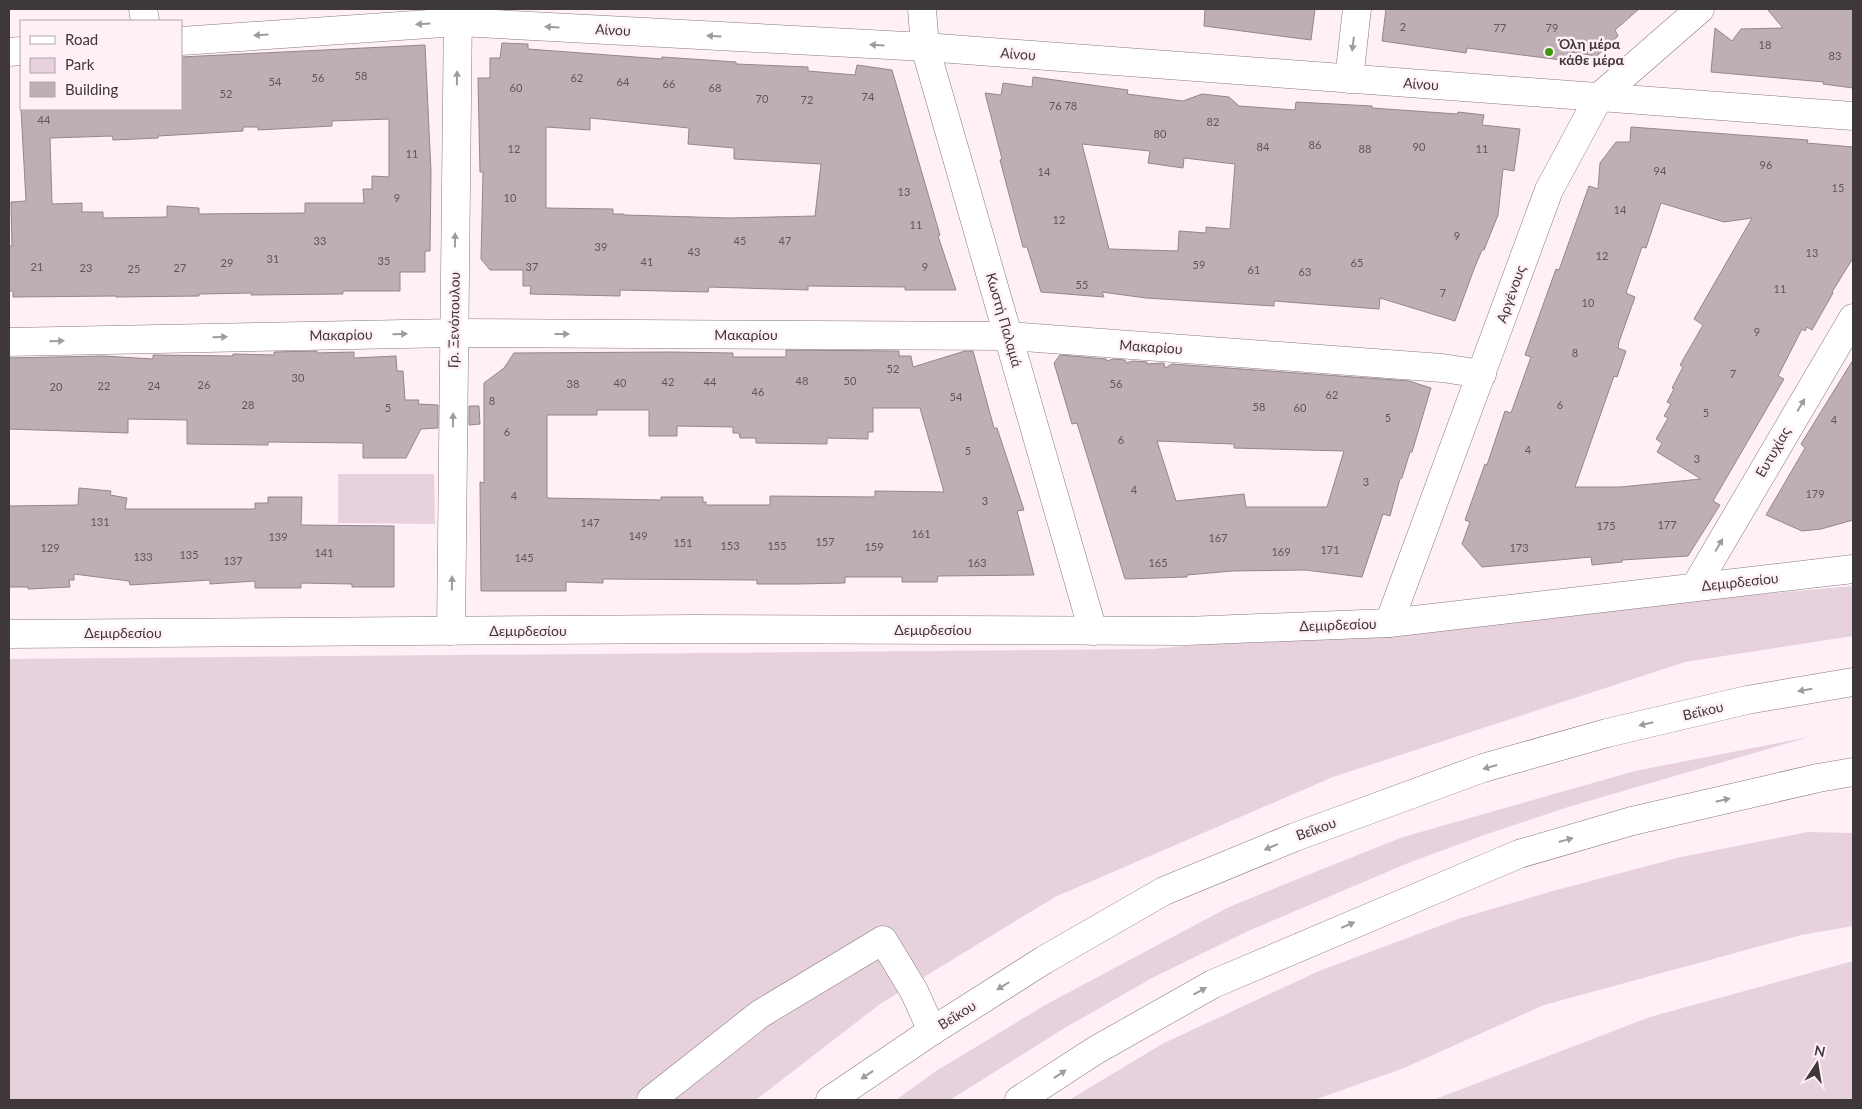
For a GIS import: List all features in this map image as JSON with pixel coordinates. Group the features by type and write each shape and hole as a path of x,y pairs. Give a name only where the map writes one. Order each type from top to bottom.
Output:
{"street":[{"name":"Κωστή Παλαμά","path":"922,9 925,47 1093,631"},
{"path":"1349,79 1357,9"},
{"name":"Αργένους","path":"1389,623 1549,190 1599,97 1700,9"},
{"name":"Αίνου","path":"182,40 458,15 925,47 1853,116"},
{"name":"Γρ. Ξενόπουλου","path":"451,631 458,15"},
{"name":"Ευτυχίας","path":"1694,587 1853,318"},
{"name":"Μακαρίου","path":"9,342 454,333 1009,336 1442,368 1482,374"},
{"name":"Δεμιρδεσίου","path":"9,634 684,629 1186,632 1389,623 1853,569"},
{"name":"Βεΐκου","path":"830,1100 932,1031 1044,960 1164,891 1295,837 1483,768 1607,733 1747,700 1853,682"},
{"path":"1019,1100 1096,1050 1213,984 1519,854 1632,821 1818,778 1853,772"},
{"path":"650,1100 760,1014 882,940 914,991 932,1031"}],"green space":[{"path":"338,474 434,474 435,524 338,523"},
{"path":"1853,586 1853,636 1685,662 1333,777 1055,897 880,1004 756,1100 9,1100 9,659 1152,649"},
{"path":"1809,737 1568,807 1408,863 1246,932 1152,978 1063,1029 950,1100 896,1100 936,1071 1047,1004 1229,907 1403,837 1635,771"},
{"path":"1808,832 1853,833 1853,926 1801,935 1544,1005 1404,1068 1314,1100 1069,1100 1162,1044 1319,971 1461,918 1681,857"},
{"path":"1853,961 1853,1100 1433,1100 1650,1017"}],"building":[{"path":"1205,9 1315,9 1311,40 1204,26"},
{"path":"1386,9 1639,9 1615,30 1618,36 1597,56 1570,52 1569,61 1467,48 1466,53 1382,41"},
{"path":"1767,9 1853,9 1853,88 1823,84 1824,82 1711,72 1715,28 1732,41 1741,29 1783,28"},
{"path":"502,43 528,44 528,49 662,59 662,57 736,62 736,64 808,67 808,71 855,75 857,65 892,70 940,235 938,236 956,290 905,290 905,287 808,286 808,290 709,287 708,292 620,290 620,296 530,294 531,286 523,286 523,270 490,270 481,259 483,172 480,172 478,78 490,78 490,58 500,58","holes":["590,118 689,128 688,144 734,148 734,159 821,164 815,216 730,218 624,215 613,214 613,209 546,208 546,127 590,130"]},
{"path":"425,45 431,172 430,251 425,251 425,272 400,272 400,291 343,291 343,294 251,295 251,293 199,294 199,296 13,297 13,291 9,291 9,246 12,246 11,202 26,201 21,110 182,110 182,57","holes":["389,119 389,177 372,176 372,189 363,189 364,203 305,203 305,213 199,214 199,208 167,206 167,217 103,218 103,212 82,212 82,203 52,204 50,138 112,136 113,140 158,138 158,136 243,131 243,127 258,127 258,130 332,126 332,121"]},
{"path":"1033,77 1128,90 1127,94 1183,101 1202,94 1229,97 1239,106 1295,110 1296,102 1372,106 1372,108 1457,114 1458,112 1484,115 1482,125 1520,129 1514,171 1503,169 1498,215 1474,269 1455,321 1380,298 1379,309 1274,301 1274,306 1146,298 1102,292 1104,297 1041,292 1027,247 1023,247 985,93 1001,95 1003,83 1032,87","holes":["1082,144 1150,151 1148,163 1183,168 1184,158 1235,164 1230,229 1206,227 1206,233 1179,231 1178,251 1109,249"]},
{"path":"1631,127 1808,140 1807,143 1853,147 1853,258 1812,330 1807,327 1805,331 1802,329 1778,376 1784,379 1713,501 1720,505 1688,556 1622,560 1622,562 1592,565 1591,557 1482,567 1462,544 1470,522 1465,520 1485,464 1487,465 1505,411 1511,413 1531,357 1525,355 1556,269 1559,270 1589,186 1598,189 1600,163 1616,142 1630,142","holes":["1661,203 1724,222 1752,218 1694,319 1703,325 1680,365 1683,367 1667,402 1671,404 1664,416 1668,418 1656,439 1662,443 1657,452 1701,479 1621,487 1575,487 1614,376 1617,377 1626,351 1618,348 1635,297 1626,293 1642,247 1646,248"]},
{"path":"786,350 899,351 899,356 911,356 913,367 965,351 973,351 994,428 997,428 1024,510 1017,511 1034,575 938,576 937,582 902,582 902,577 845,577 845,583 798,584 757,584 757,580 603,579 603,583 566,582 566,591 481,591 480,482 484,483 484,383 504,368 514,353 671,352 733,353 733,357 786,357","holes":["873,408 920,408 944,492 875,491 875,497 770,496 770,505 706,505 706,502 703,502 703,497 661,497 661,500 547,498 547,415 597,415 597,410 649,410 649,436 677,436 677,426 733,427 733,433 739,433 740,438 756,438 756,443 827,444 827,438 868,439 868,432 873,432"]},
{"path":"317,351 317,353 354,352 354,358 396,356 397,371 403,371 405,400 419,400 418,404 438,405 438,428 421,429 406,458 363,458 363,443 268,442 268,445 187,444 187,420 128,419 128,433 9,429 9,358 103,356 153,359 153,355 274,355 274,352"},
{"path":"1060,355 1106,359 1107,361 1113,359 1125,360 1126,363 1133,361 1147,362 1147,364 1164,363 1165,368 1172,364 1409,381 1431,388 1412,452 1410,452 1402,478 1400,479 1390,516 1383,514 1362,577 1305,570 1232,571 1187,575 1187,577 1125,579 1077,423 1072,424 1054,363","holes":["1157,441 1234,444 1234,448 1344,451 1327,507 1246,507 1244,494 1176,501"]},
{"path":"1853,360 1853,520 1821,529 1802,531 1766,515 1805,448 1801,444"},
{"path":"469,406 479,406 480,424 469,425"},
{"path":"79,488 111,491 110,495 127,498 125,509 255,509 255,503 268,503 268,497 302,497 301,525 394,526 394,587 352,587 352,584 301,583 301,588 255,588 255,581 210,584 210,580 130,585 129,581 74,574 74,580 69,580 70,587 28,589 28,587 9,587 9,506 78,505"}],"place":[{"name":"Όλη μέρα κάθε μέρα","path":"1549,52"}]}
